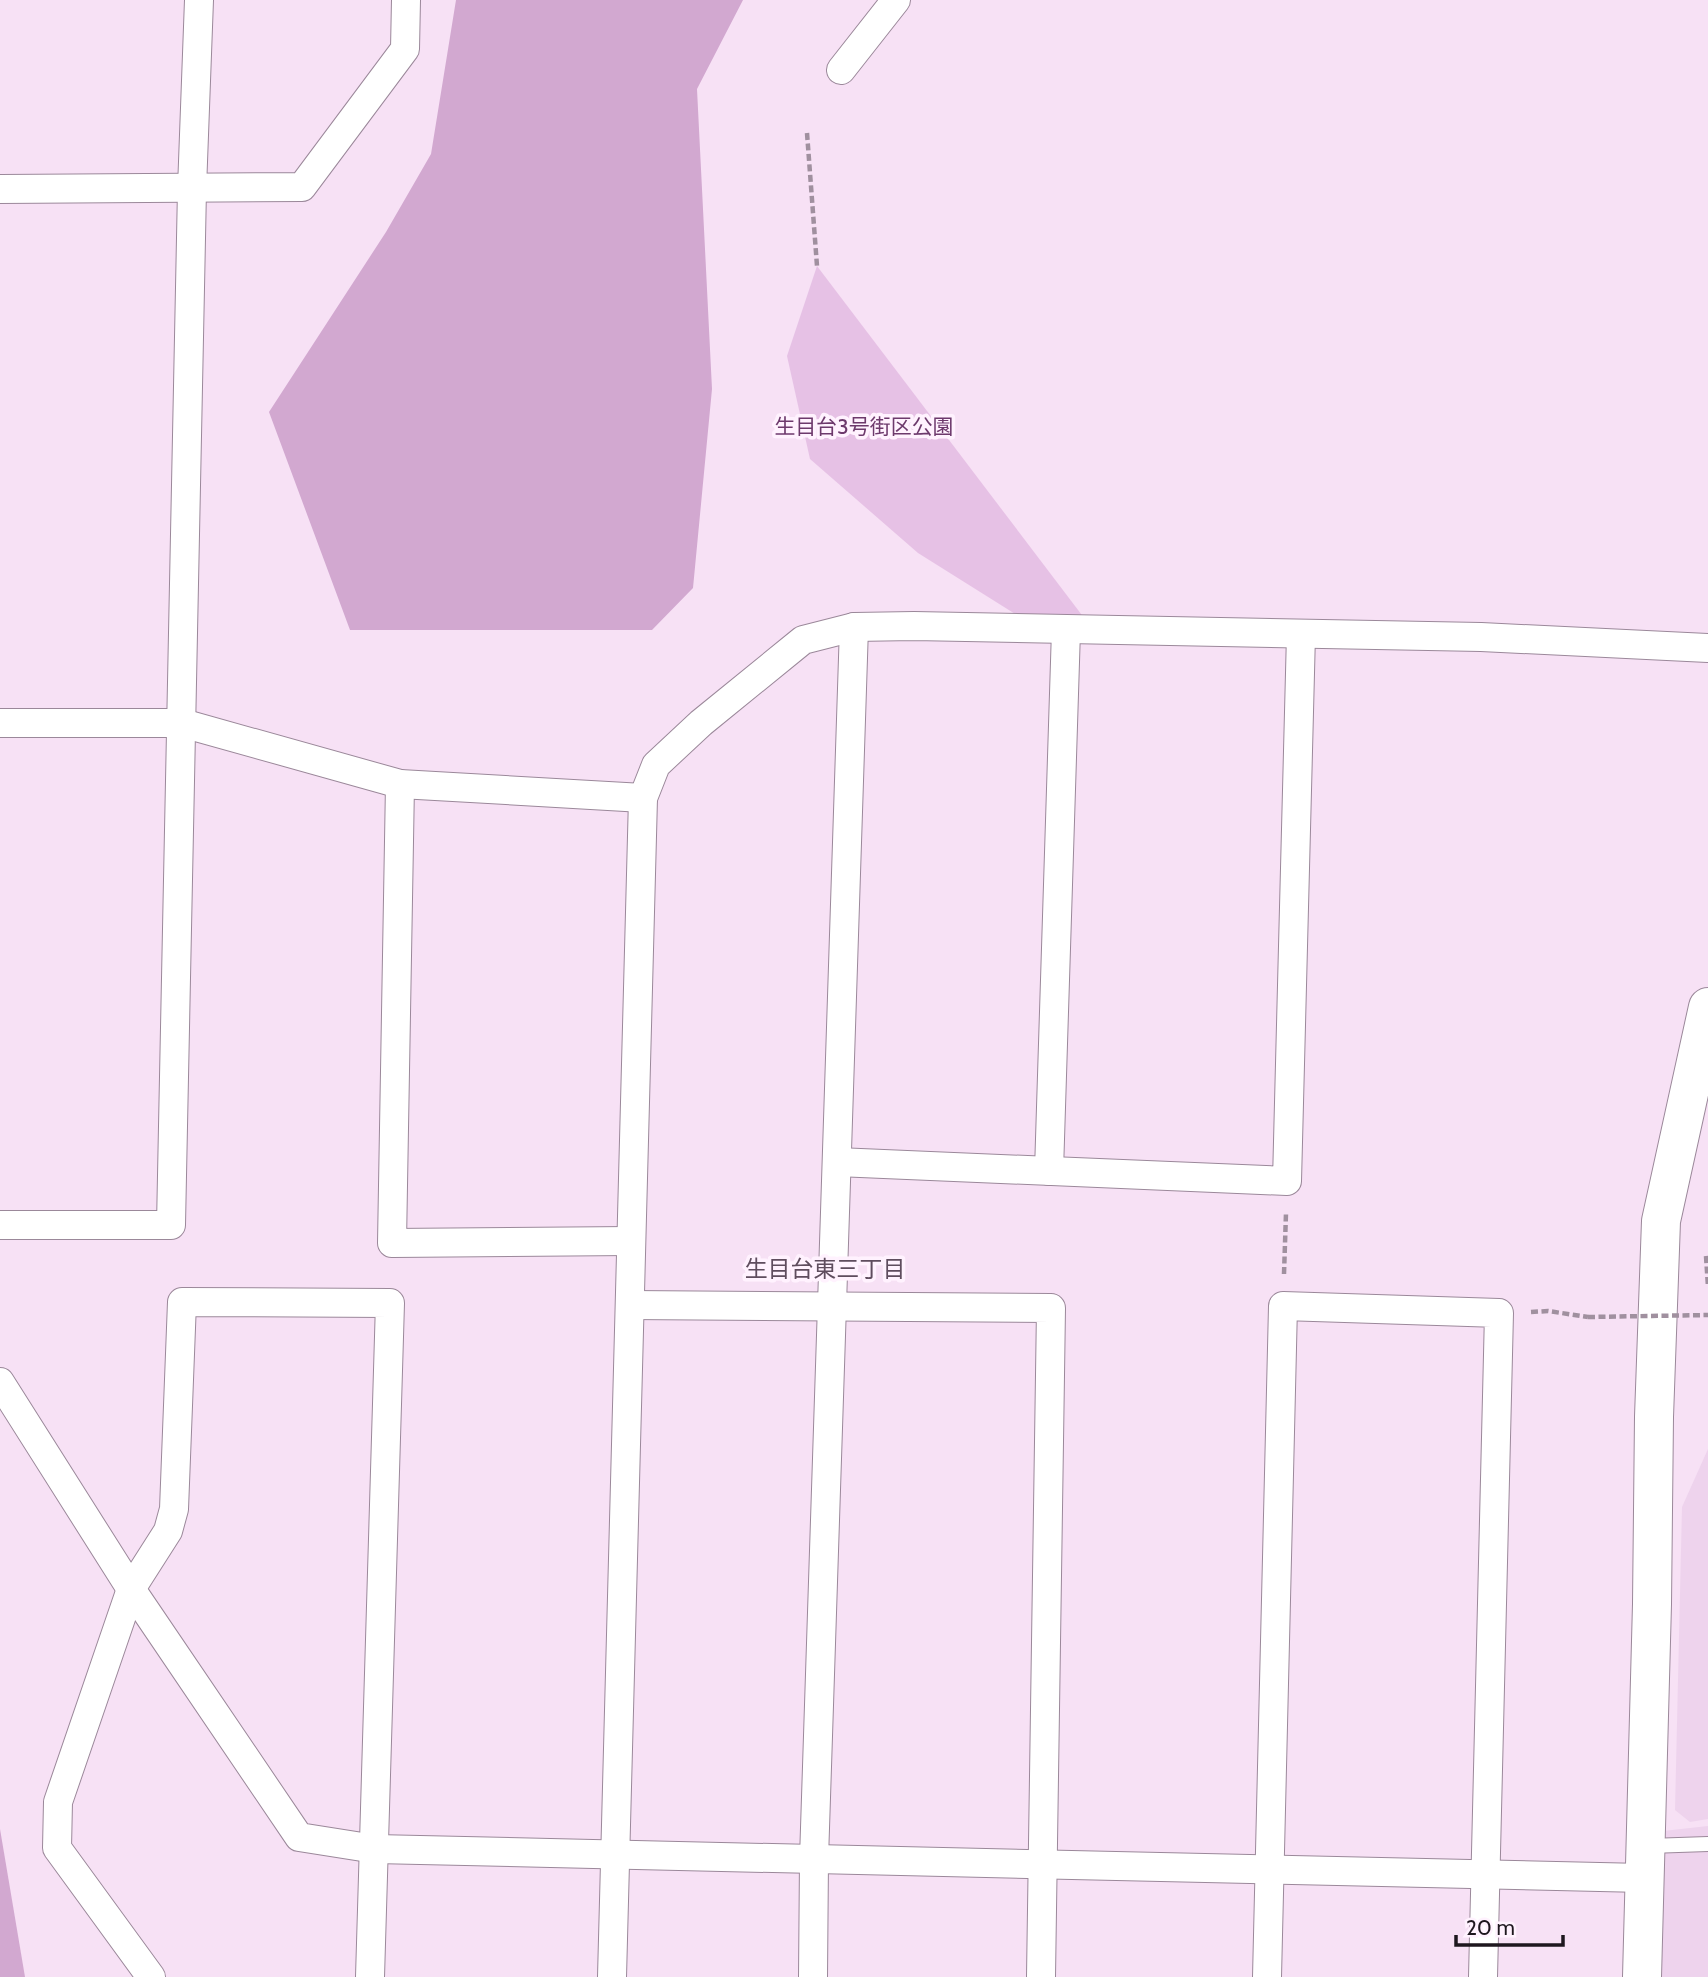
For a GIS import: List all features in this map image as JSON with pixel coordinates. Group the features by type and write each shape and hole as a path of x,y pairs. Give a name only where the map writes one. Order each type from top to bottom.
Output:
{"street":[{"path":"0,1225 171,1225 192,189 199,0"},
{"path":"0,190 302,187 405,49 406,0"},
{"path":"841,70 896,0"},
{"path":"813,1977 814,1859 855,627"},
{"path":"612,1977 643,798 656,765 702,723 803,640 855,627 1481,637 1708,648"},
{"path":"1049,1171 1066,630"},
{"path":"837,1162 1287,1181 1301,635"},
{"path":"0,723 182,723 400,784 643,798"},
{"path":"400,784 392,1243 631,1241"},
{"path":"1642,1977 1661,1221 1708,1007"},
{"path":"151,1977 57,1848 58,1802 131,1589 168,1531 174,1509 182,1301 390,1303 370,1977"},
{"path":"630,1306 1051,1308 1041,1977"},
{"path":"1267,1977 1283,1306 1499,1313 1483,1977"},
{"path":"0,1382 131,1589 299,1837 375,1849 1486,1874 1644,1862"}],"lane":[{"path":"1644,1862 1702,1845 1708,1857"}],"path":[{"path":"807,133 817,266"},
{"path":"1283,1306 1287,1181"},
{"path":"1706,1256 1708,1287"},
{"path":"1548,1311 1588,1317 1708,1315"}],"shaded area":[{"path":"456,0 743,0 697,89 712,389 693,588 652,630 350,630 269,412 386,232 431,154"},
{"path":"1708,1449 1708,1819 1690,1822 1675,1810 1682,1507"},
{"path":"1708,1826 1708,1977 1653,1977 1654,1832"},
{"path":"0,1829 25,1977 0,1977"}],"green space":[{"name":"生目台3号街区公園","path":"817,266 1094,631 1039,629 918,553 810,459 787,356"}],"district":[{"name":"生目台東三丁目","path":"825,1269"}]}
